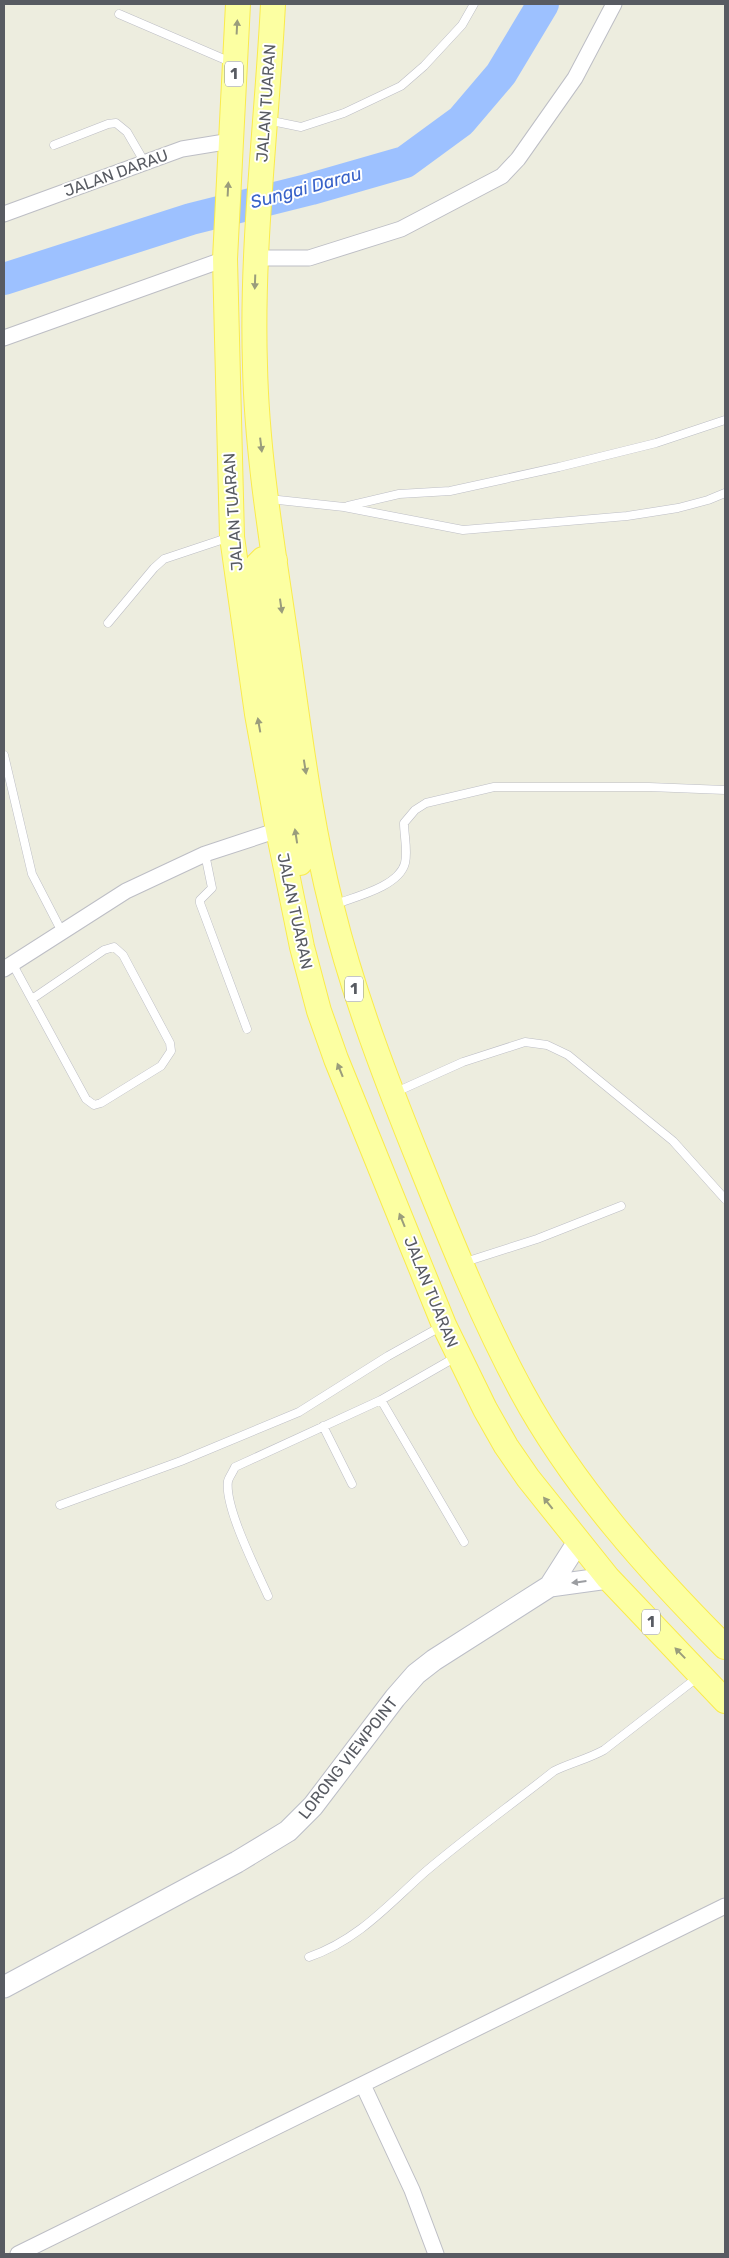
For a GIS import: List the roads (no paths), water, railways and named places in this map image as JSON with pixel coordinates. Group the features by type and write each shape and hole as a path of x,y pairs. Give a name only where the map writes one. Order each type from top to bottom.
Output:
{"main road":[{"name":"JALAN TUARAN","path":"238,4 224,259 232,537 256,714 296,918 319,1011 333,1051 444,1325 458,1356 506,1446 528,1478 608,1578 725,1702"},
{"name":"JALAN TUARAN","path":"273,4 257,234 254,316 255,384 275,560 316,834 331,906 353,985 392,1093 460,1263 524,1396 550,1438 623,1536 655,1574 725,1648"},
{"path":"275,560 263,559 257,565 256,579 303,877 302,897 296,918"}],"street":[{"path":"256,258 310,258 401,229 502,176 518,159 575,78 614,4"},
{"name":"JALAN DARAU","path":"4,214 182,150 231,143"},
{"path":"4,338 224,259"},
{"path":"8,966 126,891 204,854 278,830"},
{"path":"550,1586 578,1542"},
{"path":"550,1586 608,1578"},
{"name":"LORONG VIEWPOINT","path":"4,1987 237,1862 288,1831 313,1806 406,1684 416,1674 550,1586"},
{"path":"18,2254 725,1906"},
{"path":"362,2085 412,2190 436,2254"}],"lane":[{"path":"264,128 300,127 344,113 401,86 424,66 462,25 474,4"},
{"path":"119,14 235,64"},
{"path":"54,145 108,124 116,123 127,132 145,163"},
{"path":"344,507 399,494 450,491 559,467 656,443 725,420"},
{"path":"267,499 344,507 463,530 627,516 678,508 725,493"},
{"path":"108,623 154,568 164,559 232,537"},
{"path":"4,755 32,874 62,932"},
{"path":"331,906 390,883 400,873 405,863 404,823 415,810 426,802 494,787 649,787 725,790"},
{"path":"204,854 212,888 200,900 200,903 247,1029"},
{"path":"8,966 32,999 86,1099 94,1105 101,1103 161,1066 171,1052 170,1043 123,955 114,947 104,950 32,999"},
{"path":"392,1093 463,1062 525,1042 547,1045 568,1056 673,1141 725,1199"},
{"path":"460,1263 537,1238 621,1206"},
{"path":"60,1505 181,1461 299,1412 388,1356 444,1325"},
{"path":"268,1596 240,1532 228,1494 228,1480 235,1467 381,1400 458,1356"},
{"path":"381,1400 464,1542"},
{"path":"323,1426 352,1484"},
{"path":"310,1957 332,1949 380,1915 426,1872 554,1771 568,1764 588,1759 604,1750 701,1675"}],"waterway":[{"name":"Sungai Darau","path":"4,279 191,219 311,189 405,162 461,121 501,74 543,4"}]}
